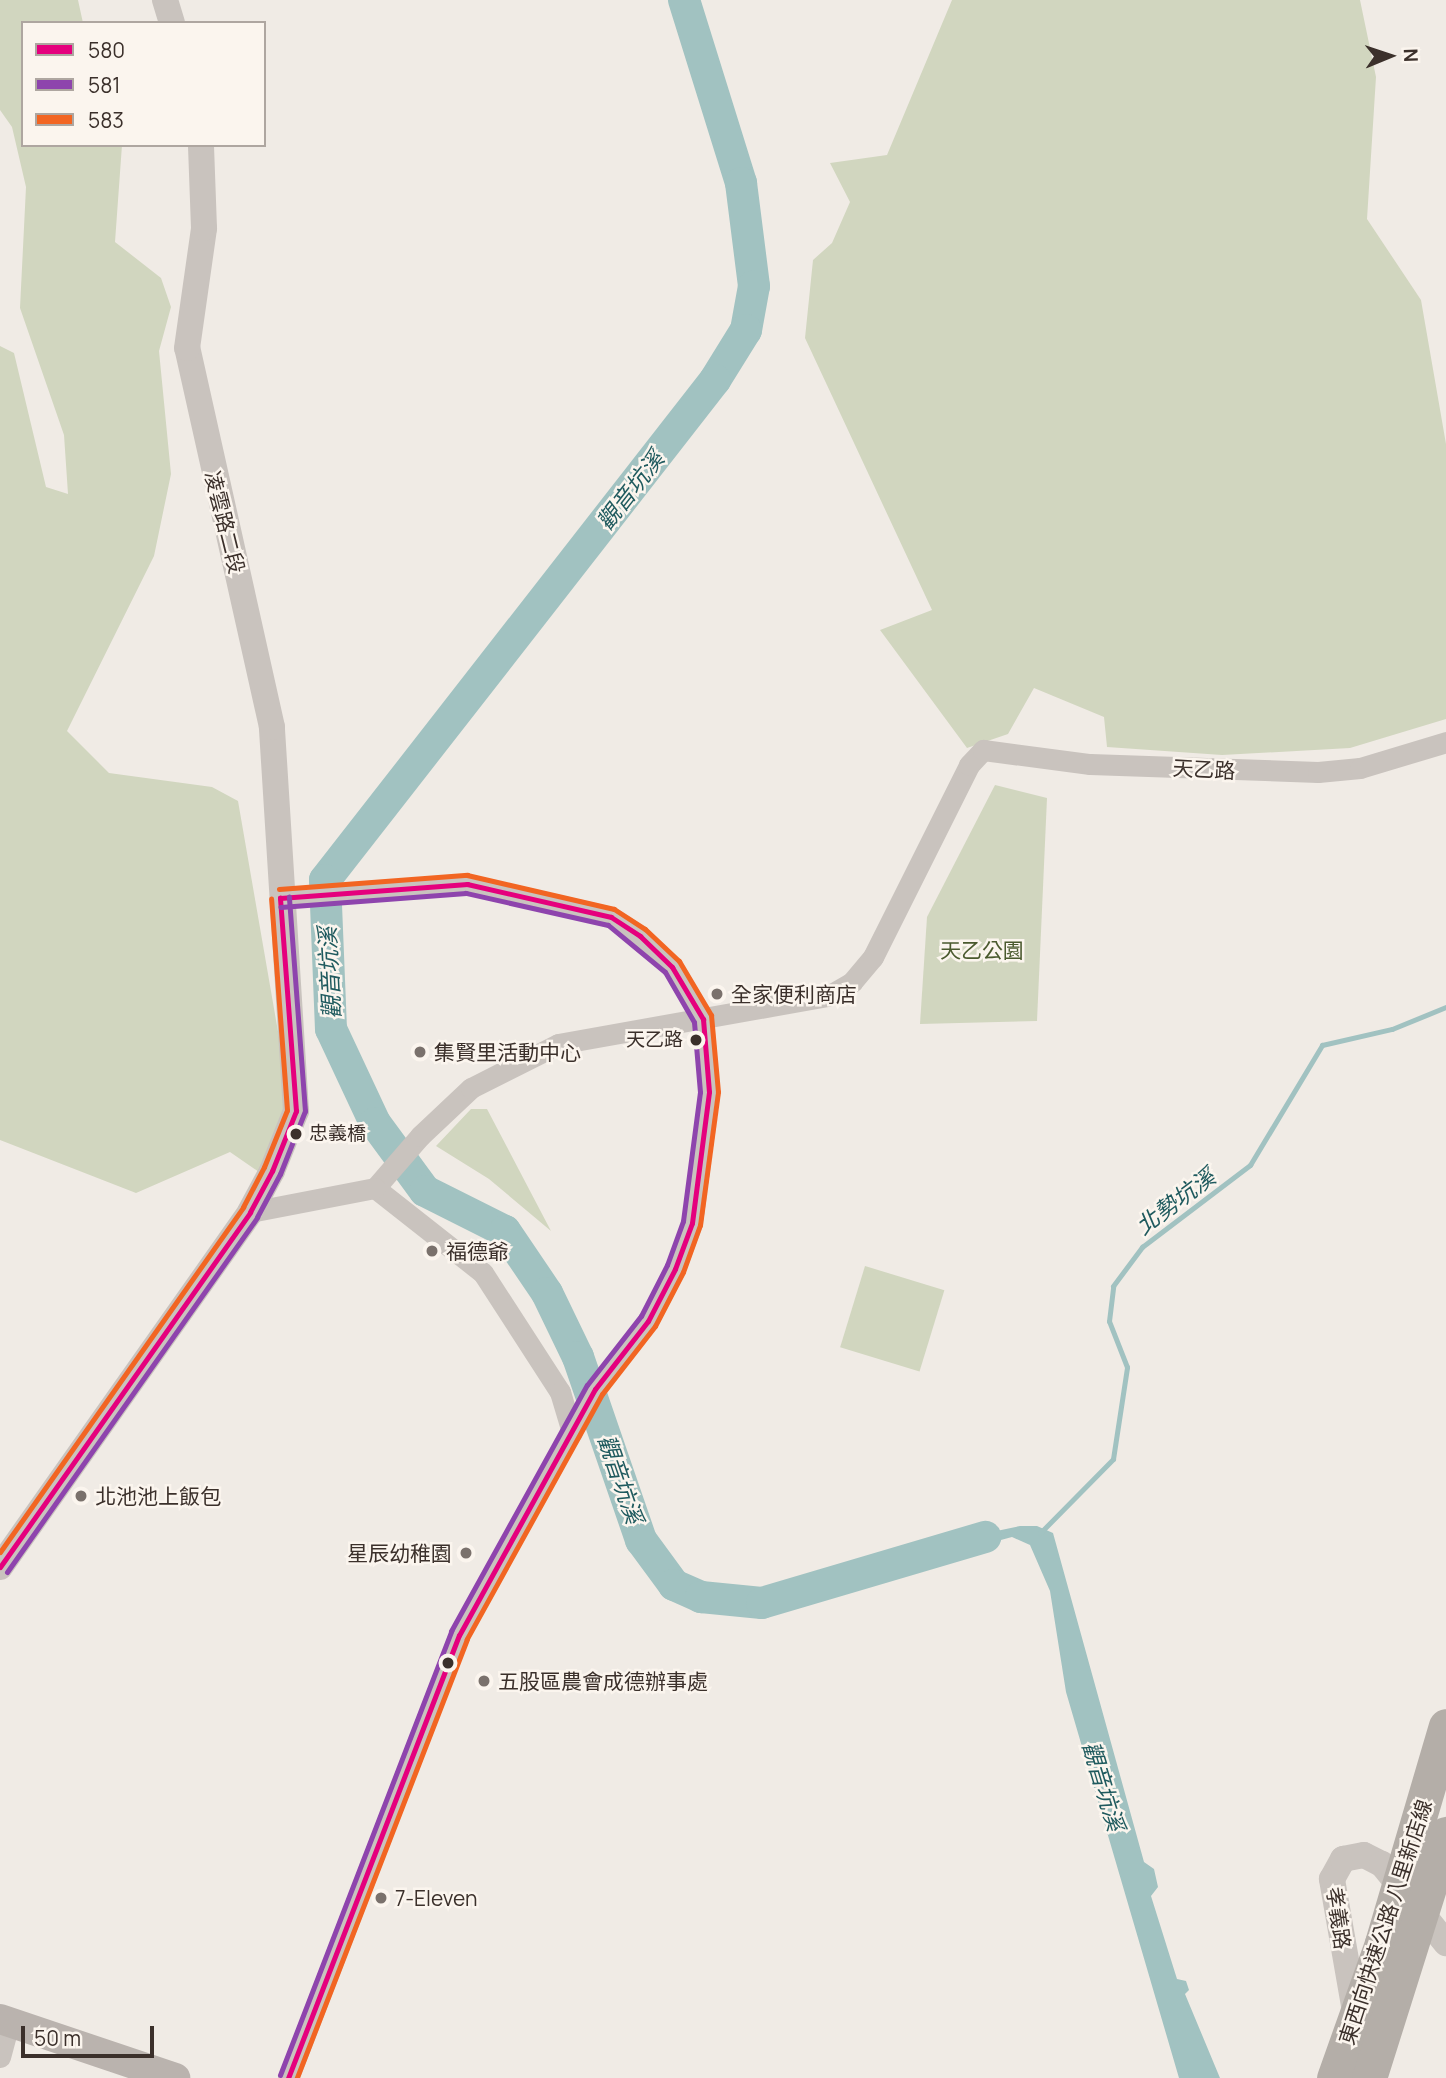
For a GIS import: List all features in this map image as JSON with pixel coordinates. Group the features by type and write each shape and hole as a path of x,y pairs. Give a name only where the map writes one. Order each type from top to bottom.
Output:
{"highway":[{"name":"東西向快速公路 八里新店線","path":"1334,2078 1382,1943 1446,1726"},
{"name":"東西向快速公路 八里新店線","path":"1368,2078 1446,1834"}],"main road":[{"path":"5,2021 175,2078"}],"street":[{"path":"165,0 171,21"},
{"name":"凌雲路二段","path":"0,1567 250,1212 272,1171 296,1111 290,897 272,727 187,348 204,228 201,147"},
{"name":"天乙路","path":"375,1188 420,1136 471,1088 558,1044 647,1025 703,1019 828,996 852,982 873,957 969,765 983,750 1090,764 1318,772 1360,768 1446,742"},
{"path":"288,2078 459,1635 596,1389 648,1321 692,1223 709,1092 703,1019 672,967 640,936 611,917 467,884 290,897"},
{"path":"250,1212 375,1188 483,1273 560,1392 572,1432"},
{"name":"孝義路","path":"1368,2078 1332,1879 1343,1859 1364,1855 1382,1864 1446,1943"},
{"path":"0,2057 5,2021"}],"green space":[{"path":"0,0 78,0 83,21 21,21 21,147 122,147 115,242 161,278 171,307 159,351 171,474 154,556 67,731 109,773 212,787 238,801 289,1095 259,1172 230,1152 136,1193 0,1140 0,346 14,353 46,487 68,494 64,435 20,308 26,187 12,127 0,110"},
{"path":"952,0 1360,0 1376,77 1367,219 1421,300 1446,444 1446,719 1350,748 1222,755 1107,747 1104,717 1034,688 1008,734 967,748 880,630 932,610 805,338 813,260 832,243 850,202 830,163 887,155"},
{"name":"天乙公園","path":"995,785 1047,798 1037,1021 920,1024 927,917"},
{"path":"471,1109 487,1109 551,1231 489,1179 436,1146"},
{"path":"865,1266 944,1290 920,1372 840,1347"}],"water":[{"path":"1020,1526 1037,1526 1053,1533 1144,1862 1154,1869 1158,1887 1151,1896 1177,1979 1186,1981 1189,1990 1185,1994 1220,2078 1179,2078 1066,1692 1050,1591 1030,1545 1012,1537 949,1554 939,1543"}],"waterway":[{"name":"觀音坑溪","path":"684,0 741,183 754,286 746,330 715,380 325,880 331,1029 375,1123 425,1191 505,1231 547,1293 578,1357 641,1540 674,1585 701,1597 762,1603 985,1537"},
{"name":"北勢坑溪","path":"1040,1533 1113,1459 1127,1367 1109,1321 1113,1286 1142,1247 1250,1165 1322,1045 1392,1029 1446,1007"}],"transit line":[{"name":"583","path":"279,889 467,875 614,909 645,929 679,961 711,1015 718,1092 700,1225 683,1272 655,1326 602,1394 467,1639 297,2078"},
{"name":"580","path":"280,898 467,884 611,917 640,936 672,967 703,1019 709,1092 692,1223 675,1269 648,1321 595,1389 459,1635 288,2078"},
{"name":"581","path":"280,2075 451,1631 587,1385 641,1316 667,1265 683,1221 700,1092 694,1022 665,972 608,925 466,893 281,907"},
{"name":"581","path":"7,1572 257,1217 280,1174 305,1111 289,897"},
{"name":"580","path":"0,1567 250,1212 272,1171 296,1111 280,898"},
{"name":"583","path":"0,1552 243,1207 264,1167 287,1110 271,899"}],"place":[{"name":"全家便利商店","path":"717,994"},
{"name":"天乙路","path":"696,1040"},
{"name":"集賢里活動中心","path":"420,1052"},
{"name":"忠義橋","path":"296,1134"},
{"name":"福德爺","path":"432,1251"},
{"name":"北池池上飯包","path":"81,1496"},
{"name":"星辰幼稚園","path":"466,1553"},
{"name":"五股區農會成德辦事處","path":"484,1681"},
{"name":"7-Eleven","path":"381,1898"}]}
